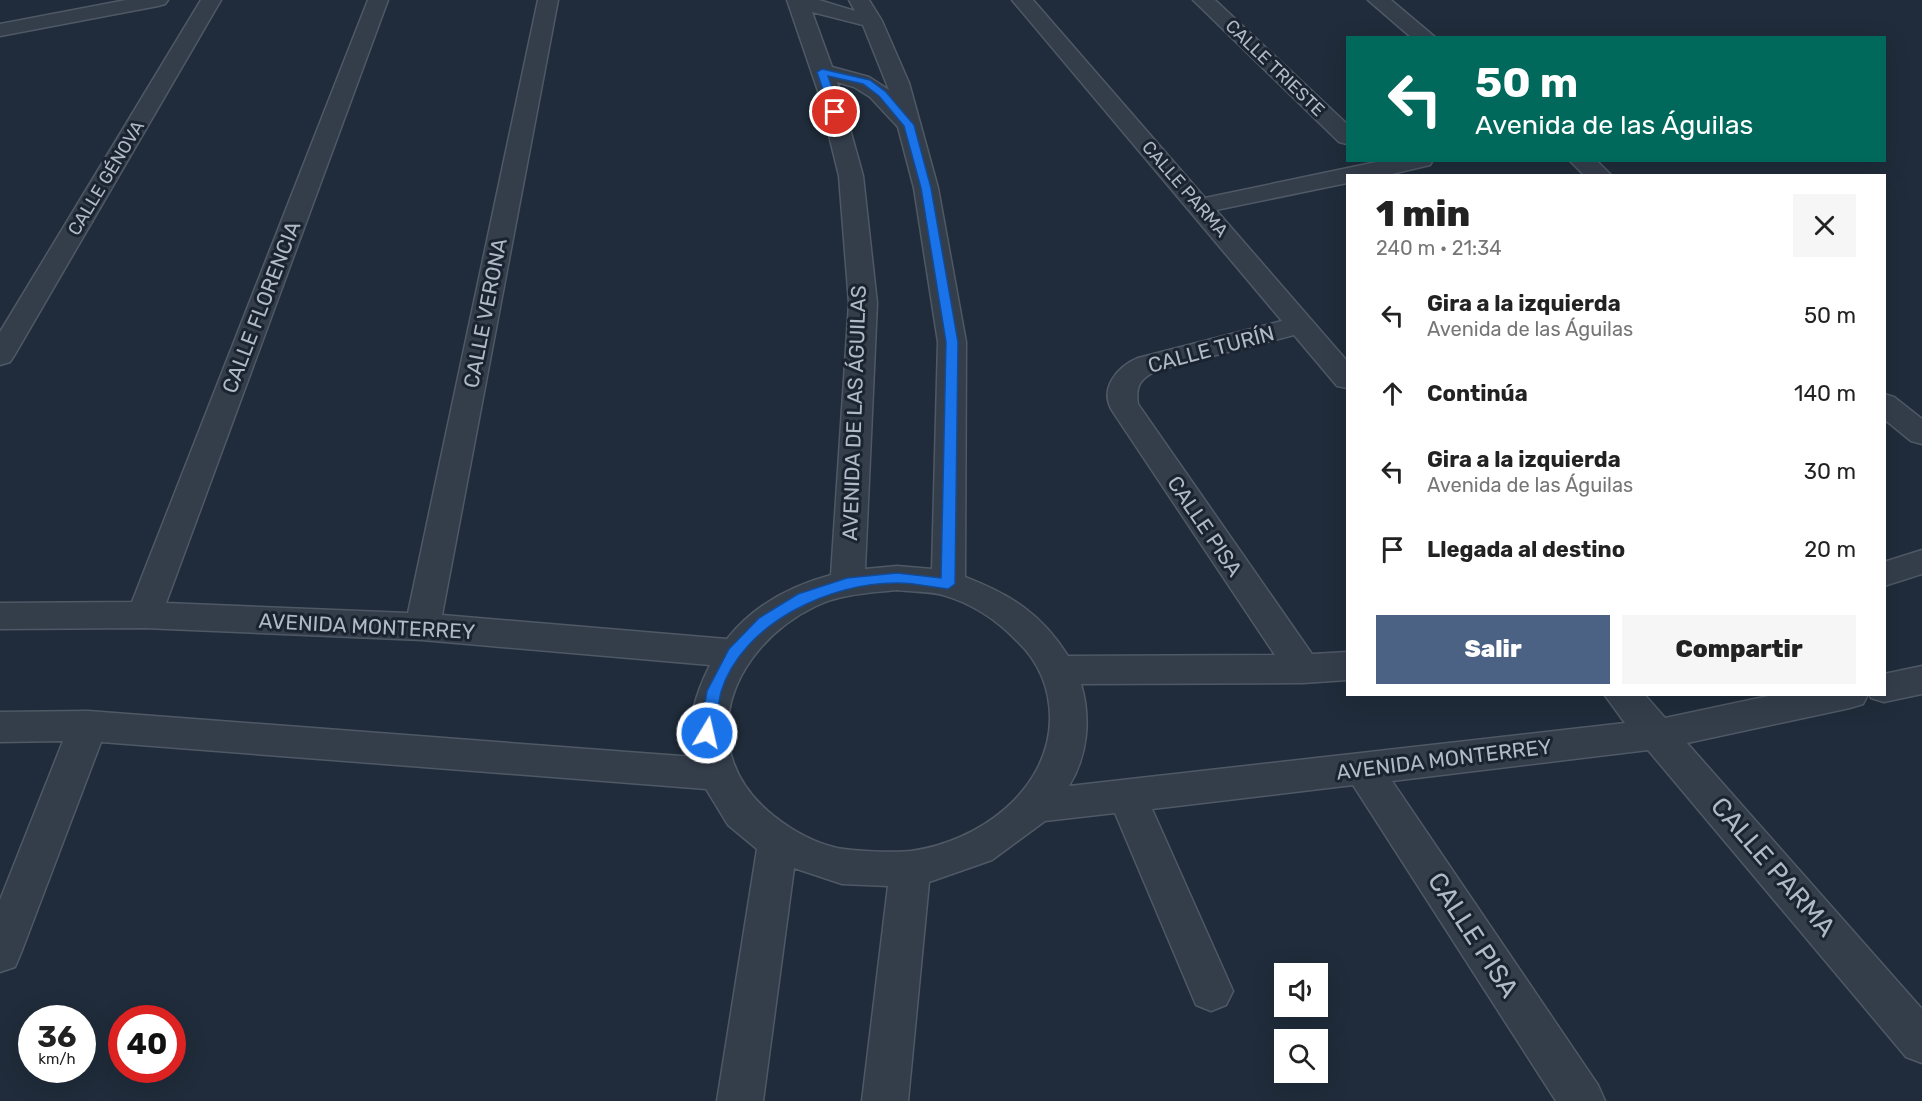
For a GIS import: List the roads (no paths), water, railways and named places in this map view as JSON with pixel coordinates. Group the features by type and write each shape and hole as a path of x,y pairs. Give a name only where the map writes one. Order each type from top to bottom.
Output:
{"street":[{"path":"4,34 159,0"},
{"name":"CALLE GÉNOVA","path":"0,356 211,0"},
{"name":"CALLE FLORENCIA","path":"144,615 378,0"},
{"name":"CALLE VERONA","path":"422,627 548,0"},
{"name":"AVENIDA DE LAS ÁGUILAS","path":"797,0 829,91 851,176 863,303 847,583"},
{"path":"804,0 821,9 865,11 898,83 926,188 952,342 948,584"},
{"name":"CALLE PARMA","path":"1022,0 1346,378"},
{"name":"CALLE TRIESTE","path":"1203,0 1346,136"},
{"path":"1378,0 1423,36"},
{"path":"822,72 867,82 882,94 909,125"},
{"path":"1356,174 1411,162"},
{"path":"1583,162 1598,174"},
{"path":"1201,206 1346,176"},
{"name":"CALLE TURÍN","path":"1125,379 1136,369 1148,364 1300,325"},
{"name":"CALLE PISA","path":"1125,379 1120,392 1123,405 1303,669"},
{"path":"1886,406 1922,434"},
{"path":"1886,573 1922,562"},
{"path":"897,578 948,584 995,602 1034,632 1060,670 1071,715 1063,762 1035,806 981,847 910,869 840,866 778,843 740,812 716,774 707,733 714,691 734,653 764,621 803,598 847,583 897,578"},
{"name":"AVENIDA MONTERREY","path":"0,616 144,615 422,627 734,653"},
{"path":"1060,670 1303,669 1346,666"},
{"name":"CALLE PARMA","path":"1624,696 1659,734 1922,1042"},
{"name":"AVENIDA MONTERREY","path":"1035,806 1659,734 1840,696"},
{"path":"0,727 88,726 716,774"},
{"path":"0,953 88,726"},
{"name":"CALLE PISA","path":"1364,769 1582,1101"},
{"path":"1127,795 1211,991"},
{"path":"740,1101 778,843"},
{"path":"885,1101 910,869"}]}
